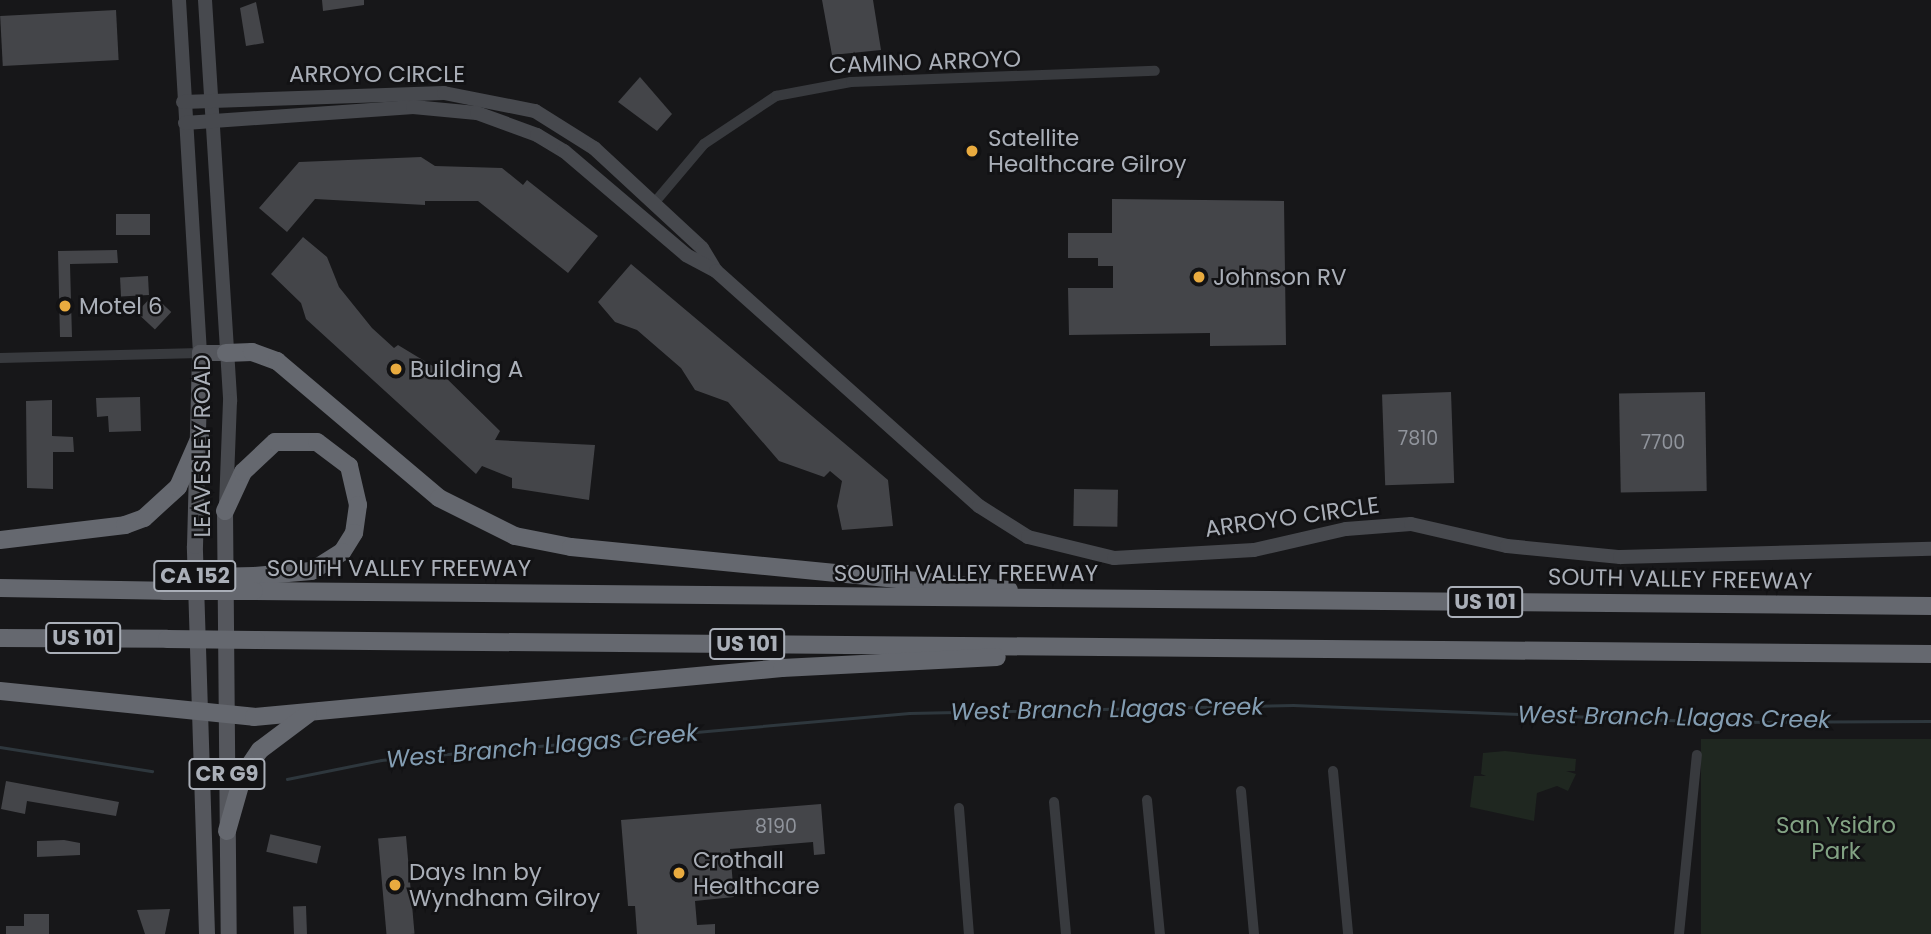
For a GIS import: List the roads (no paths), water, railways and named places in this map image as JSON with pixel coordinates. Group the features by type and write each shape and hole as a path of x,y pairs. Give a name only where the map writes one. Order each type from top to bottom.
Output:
{"highway":[{"path":"226,353 252,352 277,361 439,498 515,536 571,547 994,586 1040,598"},
{"path":"0,540 125,525 144,517 178,486 200,437"},
{"path":"225,511 243,472 275,442 317,442 349,466 358,505 354,533 342,552 311,571 254,584"},
{"name":"SOUTH VALLEY FREEWAY","path":"0,588 254,584 1040,598 1931,606"},
{"name":"US 101","path":"0,638 1931,654"},
{"path":"0,691 199,716 227,717 311,712 804,666 1238,648"},
{"path":"227,831 250,764 311,712"}],"main road":[{"path":"200,354 226,353"},
{"name":"LEAVESLEY ROAD","path":"200,354 200,437 195,546 207,934"},
{"name":"LEAVESLEY ROAD","path":"225,511 229,934"}],"street":[{"name":"LEAVESLEY ROAD","path":"179,0 200,354"},
{"name":"LEAVESLEY ROAD","path":"205,0 210,121 230,412 225,511"},
{"name":"CAMINO ARROYO","path":"655,202 723,129 748,110 799,90 851,82 1155,71"},
{"name":"ARROYO CIRCLE","path":"183,102 377,93 500,101 548,118 594,148 702,248 716,271"},
{"name":"ARROYO CIRCLE","path":"185,122 413,107 498,118 564,151 686,255 716,271 1002,524 1028,537 1103,555 1254,550 1346,530 1411,524 1507,546 1620,557 1931,549"},
{"path":"0,358 200,354"},
{"path":"1679,934 1697,755"},
{"path":"1333,772 1348,934"},
{"path":"1241,791 1254,934"},
{"path":"1147,800 1160,934"},
{"path":"1054,802 1066,934"},
{"path":"959,808 970,934"}],"waterway":[{"name":"West Branch Llagas Creek","path":"287,779 381,760 909,713 1293,705 1719,722 1931,721"},
{"name":"West Branch Llagas Creek","path":"0,747 152,771"}],"place":[{"name":"Satellite Healthcare Gilroy","path":"972,151"},
{"name":"Johnson RV","path":"1199,277"},
{"name":"Motel 6","path":"65,306"},
{"name":"Building A","path":"396,369"},
{"name":"Crothall Healthcare","path":"679,873"},
{"name":"Days Inn by Wyndham Gilroy","path":"395,885"}],"park label":[{"name":"San Ysidro Park","path":"1836,838"}]}
